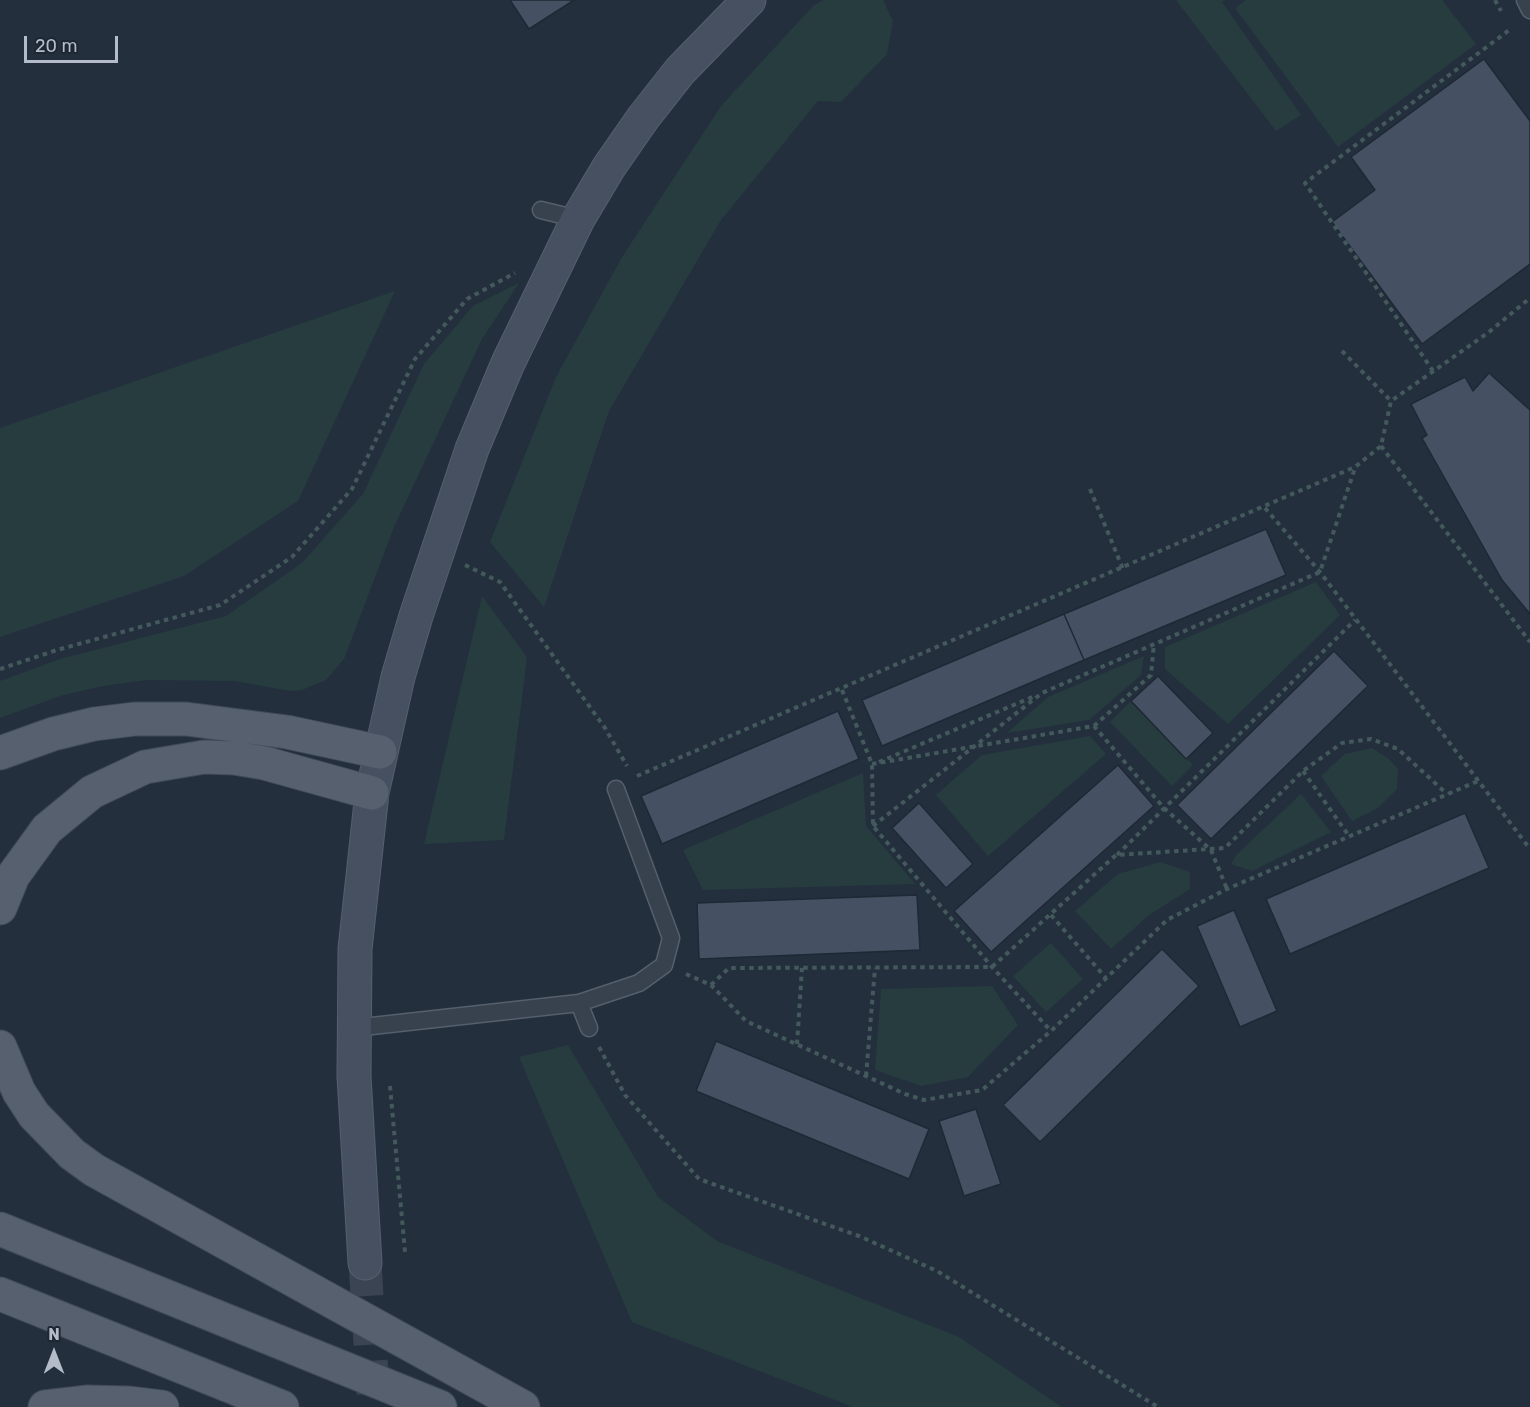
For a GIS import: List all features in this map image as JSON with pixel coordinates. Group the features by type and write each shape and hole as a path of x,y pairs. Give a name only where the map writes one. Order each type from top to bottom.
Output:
{"main road":[{"path":"0,753 53,734 94,724 135,719 176,719 287,732 380,752"},
{"path":"0,908 13,876 46,829 92,792 117,778 145,767 204,757 234,758 264,763 372,793"},
{"path":"0,1047 19,1092 34,1115 72,1154 94,1170 523,1407"},
{"path":"0,1229 440,1407"},
{"path":"0,1294 282,1407"},
{"path":"45,1407 88,1402 162,1407"}],"street":[{"path":"365,1263 354,1076 359,904 372,793 380,752 413,626 453,502 508,363 578,219 609,167 643,118 680,71 749,0"}],"lane":[{"path":"1526,0 1530,10"},
{"path":"541,210 578,219"},
{"path":"354,1028 579,1003 639,983 663,965 671,938 616,789"},
{"path":"579,1003 589,1028"}],"path":[{"path":"1433,371 1305,183 1513,29 1495,0"},
{"path":"0,669 57,650 220,605 292,557 352,489 415,359 467,299 524,268 547,280"},
{"path":"633,777 842,690 1355,467 1381,446 1391,401 1530,298"},
{"path":"1342,351 1391,401"},
{"path":"1381,446 1530,642"},
{"path":"872,764 1320,572 1355,467"},
{"path":"1090,489 1123,569"},
{"path":"1265,507 1320,572 1530,849"},
{"path":"461,576 468,553"},
{"path":"464,565 500,582 605,728 628,767"},
{"path":"711,985 729,969 992,968 1116,855 1355,620"},
{"path":"872,764 1094,726 1151,675 1154,644"},
{"path":"842,690 872,764 873,826 992,968 1051,1031"},
{"path":"873,826 1042,693"},
{"path":"1094,726 1164,808 1211,850 1227,889"},
{"path":"1116,855 1225,848 1303,771 1342,743 1371,738 1398,749 1447,794"},
{"path":"1303,771 1349,837"},
{"path":"663,965 711,985 746,1021 924,1101 982,1090 1051,1031 1167,920 1227,889 1478,781"},
{"path":"1050,915 1106,978"},
{"path":"797,1044 802,968"},
{"path":"866,1076 875,968"},
{"path":"589,1028 625,1095 699,1179 859,1236 937,1271 1158,1407"},
{"path":"389,1081 405,1252"}],"green space":[{"path":"823,0 883,0 893,21 887,54 841,102 818,101 721,220 609,411 544,607 490,542 556,377 622,257 721,106 813,6"},
{"path":"1176,0 1225,0 1222,2 1301,115 1276,131"},
{"path":"1246,0 1442,0 1476,44 1338,147 1235,8"},
{"path":"519,283 482,339 394,527 344,659 326,680 302,690 290,691 235,681 147,680 103,686 60,696 0,718 0,681 60,659 226,616 302,563 363,494 424,364 473,306"},
{"path":"395,291 298,501 184,576 0,637 0,428"},
{"path":"1316,582 1340,615 1228,724 1165,669 1165,647"},
{"path":"482,596 527,657 504,840 424,844"},
{"path":"1144,656 1141,675 1089,720 1007,733 1048,697"},
{"path":"1131,701 1193,765 1172,786 1110,722"},
{"path":"1090,736 1106,754 988,856 936,795 982,755"},
{"path":"1372,748 1389,759 1398,769 1397,789 1378,808 1352,821 1321,776 1345,754"},
{"path":"863,773 866,826 915,884 703,890 683,850"},
{"path":"1301,794 1331,832 1252,871 1231,864 1237,854"},
{"path":"1160,862 1190,872 1190,889 1149,915 1111,949 1075,911 1118,874"},
{"path":"1051,943 1083,979 1046,1012 1013,976"},
{"path":"992,986 1018,1025 968,1077 921,1086 875,1070 881,989"},
{"path":"568,1045 658,1197 717,1241 959,1337 1062,1407 853,1407 632,1322 519,1057"}],"building":[{"path":"510,0 574,0 529,29"},
{"path":"1484,59 1530,121 1530,264 1422,344 1332,222 1375,190 1351,157"},
{"path":"1489,373 1530,410 1530,614 1502,580 1422,438 1427,435 1411,404 1465,377 1473,391"},
{"path":"1266,529 1286,575 1084,660 1064,614"},
{"path":"1064,614 1084,660 882,746 862,700"},
{"path":"1334,651 1368,686 1211,839 1177,805"},
{"path":"1158,676 1213,733 1186,759 1131,701"},
{"path":"838,711 859,759 662,844 641,796"},
{"path":"1118,765 1154,806 991,952 954,911"},
{"path":"919,803 973,864 946,888 892,828"},
{"path":"1465,813 1489,868 1290,954 1266,899"},
{"path":"917,895 920,950 699,959 697,903"},
{"path":"1234,910 1277,1011 1240,1027 1197,926"},
{"path":"1162,949 1199,986 1040,1142 1003,1105"},
{"path":"716,1041 929,1129 909,1179 696,1091"},
{"path":"976,1109 1001,1184 964,1196 939,1121"}],"tunnel":[{"path":"365,1263 374,1407"}]}
